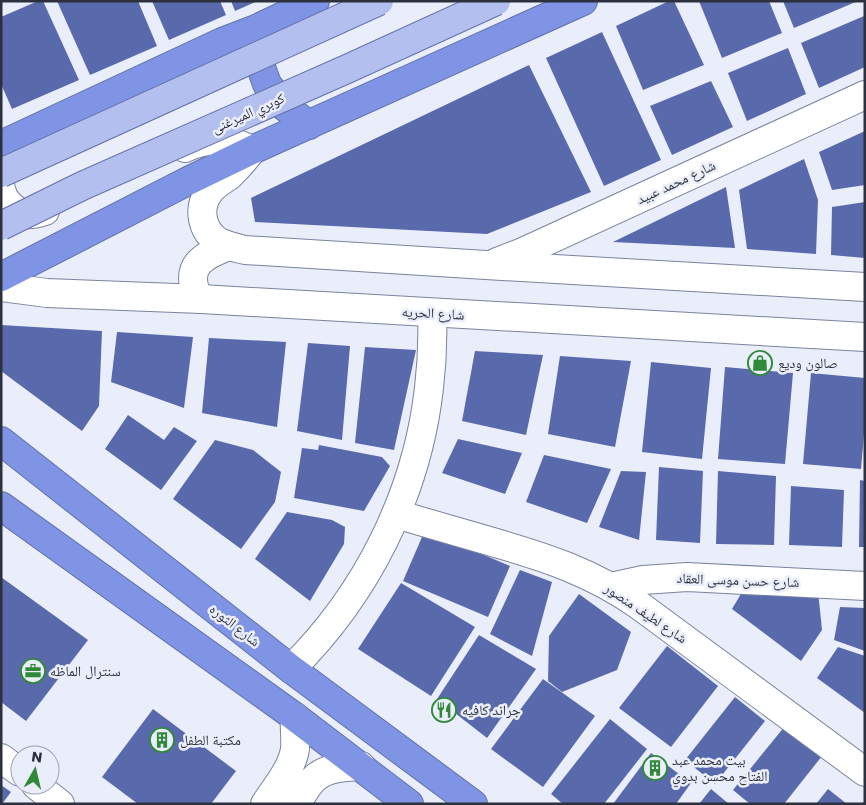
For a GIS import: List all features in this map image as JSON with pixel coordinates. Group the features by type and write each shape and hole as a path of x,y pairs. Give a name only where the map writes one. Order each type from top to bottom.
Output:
{"highway":[{"path":"1,145 315,1"},
{"path":"1,277 252,150 583,1"},
{"path":"256,28 257,56 267,84 285,106 309,125"},
{"name":"شارع الثوره","path":"1,441 291,668 473,804"},
{"path":"1,506 294,717 409,804"}],"main road":[{"path":"1,175 379,1"},
{"name":"كوبري الميرغنى","path":"1,226 82,186 496,1"}],"street":[{"path":"1,175 8,162 16,156 200,68 213,56 222,42"},
{"name":"شارع محمد عبيد","path":"486,266 523,252 865,95"},
{"path":"1,189 7,202 16,210 26,214 36,214 197,143 208,141 231,142 252,150 230,174 213,187 205,198 202,217 208,232 220,243 228,246 254,251 486,266 865,287"},
{"path":"201,300 193,284 193,274 199,262 206,256 228,246"},
{"name":"شارع الحريه","path":"1,287 47,293 865,337"},
{"path":"291,668 323,635 351,597 376,557 396,514 413,465 425,415 432,364 432,313"},
{"name":"شارع لطيف منصور","path":"396,514 550,559 612,588 640,606 865,772"},
{"name":"شارع حسن موسى العقاد","path":"612,588 644,580 687,577 865,586"},
{"path":"265,804 292,760 295,747 294,717"},
{"path":"296,804 315,778 324,772 361,766"},
{"path":"49,795 60,804"}],"building":[{"path":"38,1 43,1 79,80 12,109 1,84 1,17"},
{"path":"57,1 138,1 157,46 90,75"},
{"path":"152,1 220,1 226,15 169,40"},
{"path":"231,1 258,1 235,11"},
{"path":"669,1 674,1 704,65 643,90 616,26"},
{"path":"699,1 769,1 782,33 722,58"},
{"path":"783,1 858,1 794,28"},
{"path":"864,16 865,67 819,88 801,43"},
{"path":"602,32 661,160 604,186 546,58"},
{"path":"788,48 806,94 747,121 728,73"},
{"path":"529,65 591,192 487,234 255,222 251,198"},
{"path":"711,81 733,127 672,155 650,106"},
{"path":"865,131 865,185 832,190 819,152"},
{"path":"804,159 818,200 816,254 747,249 739,190"},
{"path":"726,187 735,248 613,242"},
{"path":"865,202 865,258 831,255 832,207"},
{"path":"1,325 102,331 99,406 82,431 1,371"},
{"path":"117,332 193,337 184,408 111,382"},
{"path":"209,338 286,342 277,427 202,413"},
{"path":"308,343 350,346 342,440 297,431"},
{"path":"365,347 416,350 394,450 355,443"},
{"path":"475,351 543,355 526,435 462,421"},
{"path":"560,356 631,361 615,447 548,434"},
{"path":"651,362 711,368 702,459 642,452"},
{"path":"725,367 793,373 785,464 718,459"},
{"path":"811,373 865,378 865,422 861,469 803,464"},
{"path":"128,415 164,440 174,427 197,441 161,490 105,449"},
{"path":"458,439 522,453 505,494 442,473"},
{"path":"215,440 253,450 281,472 275,502 241,549 173,499"},
{"path":"319,445 382,457 390,466 364,511 294,498 302,448 318,450"},
{"path":"544,455 611,469 587,523 526,502"},
{"path":"659,467 703,471 700,543 656,540"},
{"path":"621,471 646,472 639,540 599,527"},
{"path":"718,471 776,476 774,545 716,544"},
{"path":"860,480 865,481 865,547 859,547"},
{"path":"791,486 844,490 842,547 789,545"},
{"path":"287,512 332,520 345,527 344,544 310,601 255,559"},
{"path":"425,530 510,566 488,617 403,581"},
{"path":"520,570 552,582 532,656 490,634"},
{"name":"سنترال الماظه","path":"1,577 88,640 26,721 1,702"},
{"path":"401,583 475,627 431,696 358,649"},
{"path":"745,587 818,591 822,630 801,661 732,609"},
{"path":"579,594 631,632 617,670 562,692 548,681 549,636"},
{"path":"840,607 865,608 865,651 834,640"},
{"path":"479,635 536,669 487,738 437,699"},
{"path":"667,646 718,686 671,747 619,708"},
{"path":"838,647 865,656 865,713 817,678"},
{"path":"543,679 595,716 543,787 491,749"},
{"path":"735,697 765,721 715,784 685,760"},
{"name":"مكتبة الطفل","path":"153,709 236,771 211,804 138,804 102,777"},
{"path":"610,719 647,749 604,804 563,804 551,794"},
{"path":"785,726 822,756 784,804 750,804 733,790"},
{"name":"بيت محمد عبد الفتاح محسن بدوي","path":"651,753 691,783 676,804 613,804"},
{"path":"1,785 10,793 1,804"},
{"path":"711,789 729,804 699,804"},
{"path":"828,789 847,804 816,804"}],"place":[{"name":"صالون وديع","path":"760,363"},
{"name":"سنترال الماظه","path":"33,671"},
{"name":"جراند كافيه","path":"444,710"},
{"name":"مكتبة الطفل","path":"162,740"},
{"name":"بيت محمد عبد الفتاح محسن بدوي","path":"655,768"}]}
